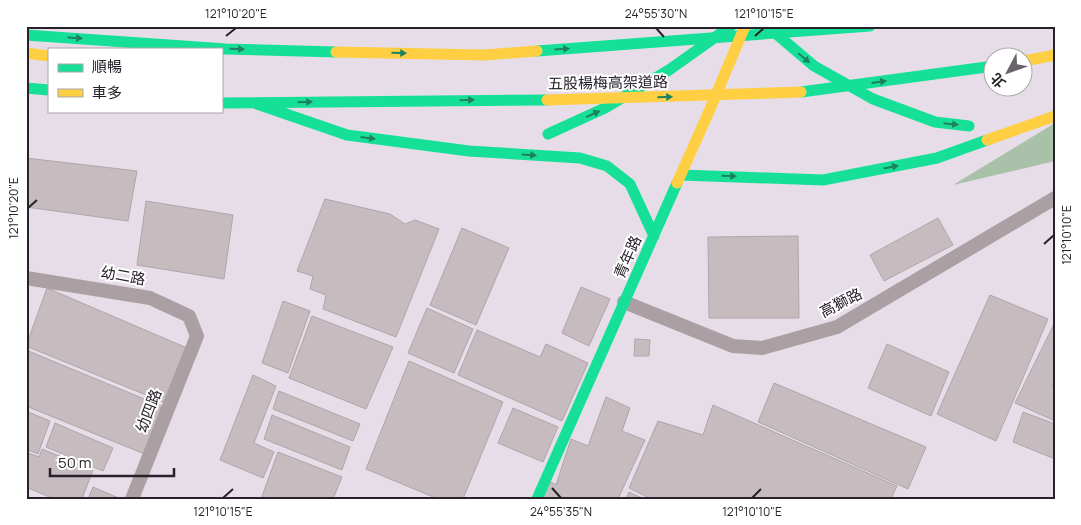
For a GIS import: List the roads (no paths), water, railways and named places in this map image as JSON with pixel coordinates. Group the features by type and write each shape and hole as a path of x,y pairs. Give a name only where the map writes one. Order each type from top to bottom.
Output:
{"main road":[{"path":"544,135 605,108 669,70 731,26"},
{"name":"青年路","path":"537,499 745,26"},
{"path":"767,26 814,66 873,99 935,122 1017,130"},
{"path":"222,49 484,55 870,26"},
{"path":"26,35 212,48"},
{"path":"26,53 48,56"},
{"path":"1034,59 1055,55"},
{"name":"五股楊梅高架道路","path":"222,103 623,99 808,92 984,67"},
{"path":"26,88 48,90"},
{"path":"222,92 347,135 469,150 580,158 607,166 630,184 654,236"},
{"path":"681,175 822,180 937,158 1055,116"},
{"path":"469,150 513,142"}],"street":[{"name":"高獅路","path":"624,302 733,346 762,348 837,327 1055,198"},
{"name":"幼二路","path":"26,278 150,298 189,316 197,336"},
{"name":"幼四路","path":"132,499 197,336"}]}
